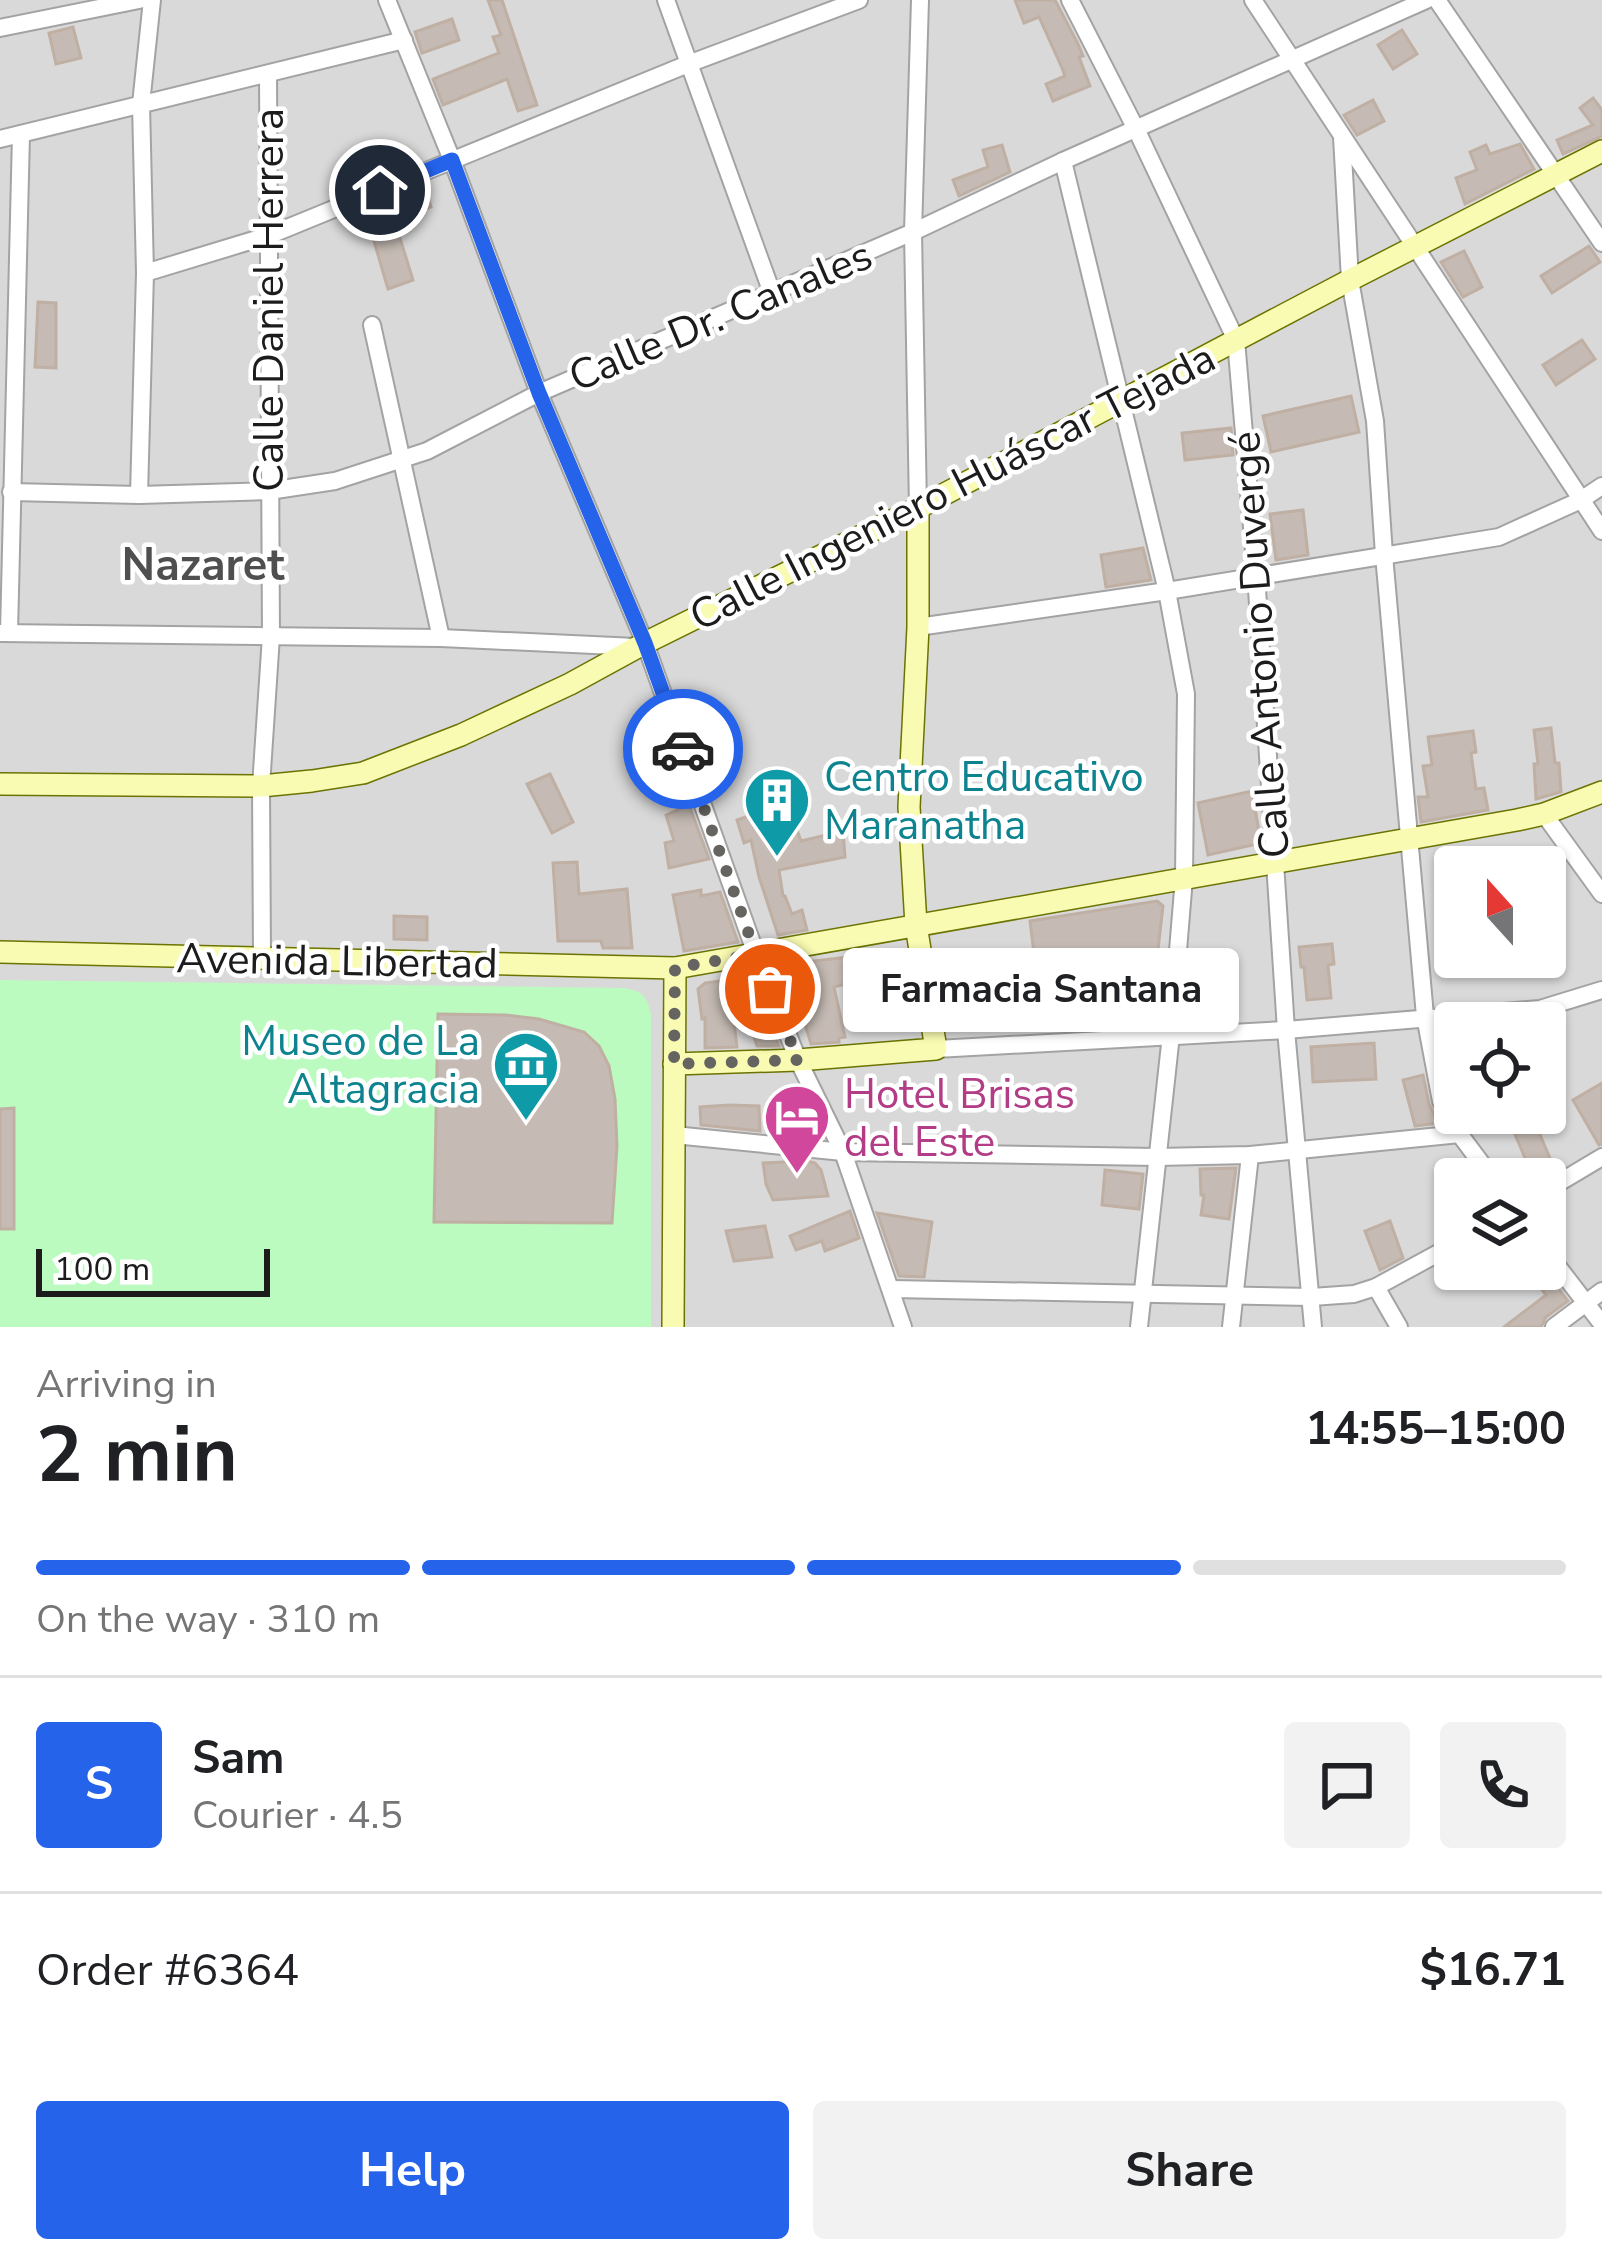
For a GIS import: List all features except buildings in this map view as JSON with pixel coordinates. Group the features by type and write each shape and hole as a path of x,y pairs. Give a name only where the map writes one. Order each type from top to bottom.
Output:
{"main road":[{"name":"Calle Ingeniero Huáscar Tejada","path":"0,784 261,786 363,773 461,735 918,508 1602,151"},
{"path":"674,1064 936,1049 916,926 909,807 919,627 918,508"},
{"name":"Avenida Libertad","path":"0,952 675,968 1544,814 1602,792"},
{"path":"673,1327 675,968"}],"street":[{"path":"0,28 139,0"},
{"path":"139,495 145,273 141,104 152,0"},
{"path":"386,0 641,645 798,1060 843,1152 903,1327"},
{"path":"666,0 772,293"},
{"path":"145,273 270,235 688,64 859,0"},
{"path":"918,508 913,232 920,0"},
{"name":"Calle Antonio Duvergé","path":"1070,0 1236,340 1286,1030 1313,1327"},
{"path":"1253,0 1602,531"},
{"name":"Calle Dr. Canales","path":"11,492 269,491 335,481 427,451 539,393 913,232 1426,0"},
{"path":"1437,0 1602,243"},
{"path":"0,139 404,40"},
{"name":"Calle Daniel Herrera","path":"262,958 261,786 271,636 268,74"},
{"path":"21,134 4,633 641,645"},
{"path":"1342,137 1350,280 1376,421 1425,1016 1434,1061"},
{"path":"1063,161 1167,591 1186,694 1184,878 1139,1327"},
{"path":"372,325 441,638"},
{"path":"919,627 1499,537 1602,486"},
{"path":"1544,814 1602,894"},
{"path":"936,1049 1286,1030 1540,1009 1602,990"},
{"path":"674,1136 843,1152 1157,1157 1250,1155 1460,1134 1478,1158"},
{"path":"1231,1327 1250,1155"},
{"path":"1566,1178 1602,1156"},
{"path":"892,1289 1312,1297 1376,1287 1434,1255"},
{"path":"1566,1278 1602,1324"},
{"path":"1376,1287 1399,1327"},
{"path":"1554,1327 1602,1291"}],"shaded area":[{"path":"0,0 1602,0 1602,1327 0,1327"}],"green space":[{"path":"0,980 623,988 640,993 651,1015 651,1327 0,1327"}],"way so far":[{"path":"683,749 756,954 675,968 674,1064 798,1060 770,989"}],"place":[{"name":"Centro Educativo Maranatha","path":"777,859"},
{"name":"Farmacia Santana","path":"770,989"},
{"name":"Museo de La Altagracia","path":"526,1123"},
{"name":"Hotel Brisas del Este","path":"797,1176"}],"district":[{"name":"Nazaret","path":"203,564"}],"route":[{"path":"380,190 452,160 539,393 645,643 683,749"}]}
